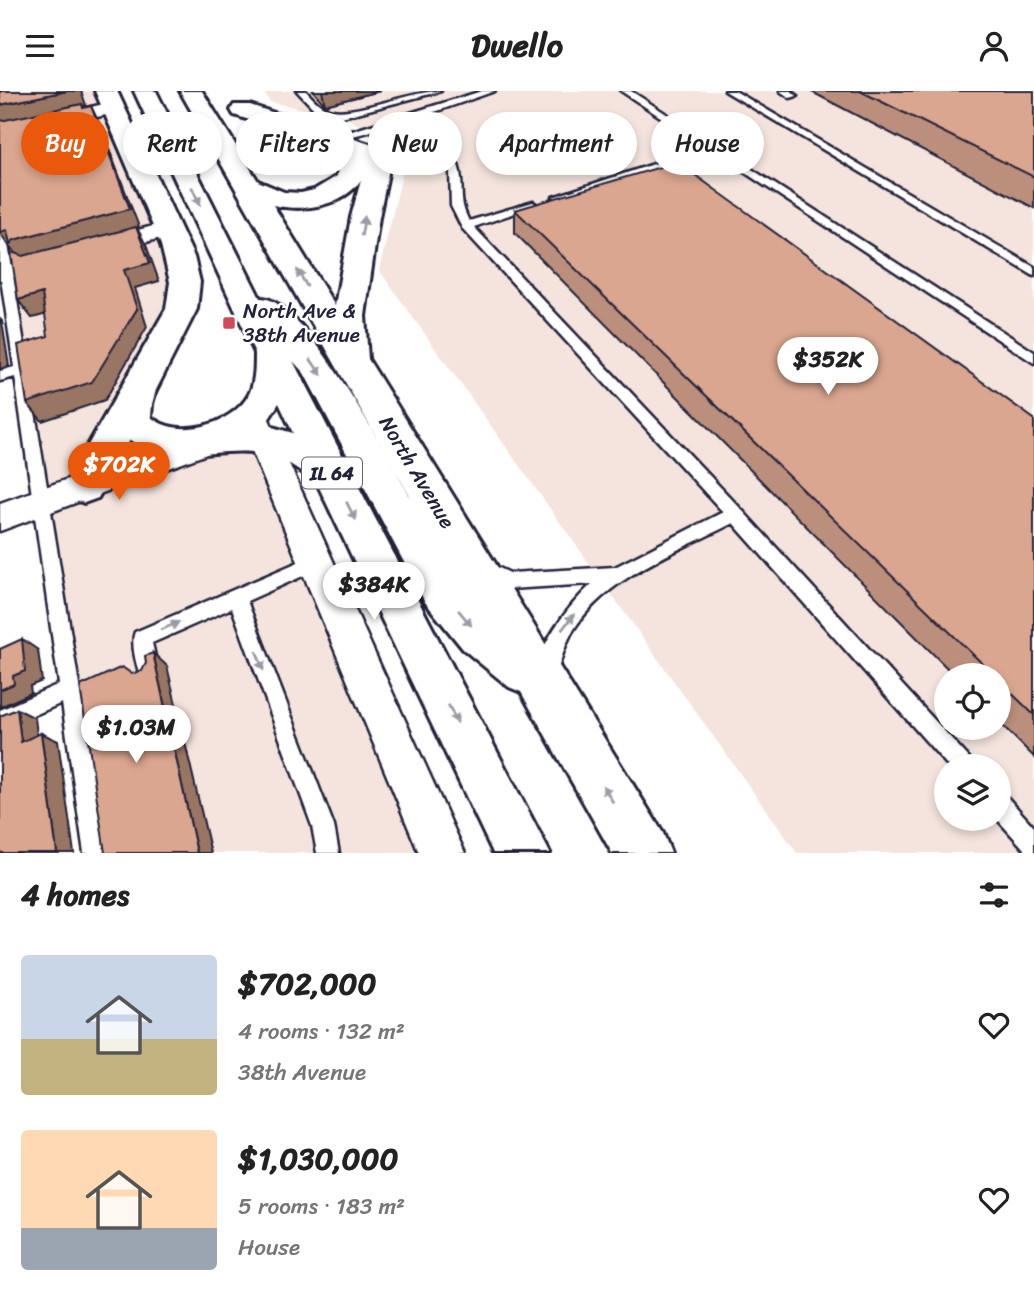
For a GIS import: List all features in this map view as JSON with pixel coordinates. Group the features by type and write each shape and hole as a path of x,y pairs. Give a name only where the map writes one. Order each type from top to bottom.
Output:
{"main road":[{"name":"North Avenue","path":"191,91 642,853"},
{"path":"83,487 167,343 185,296 181,260 167,229 121,97"},
{"name":"IL 64","path":"121,97 236,281 522,853"},
{"path":"236,101 277,132 351,160 349,179 328,196 299,202 274,199 248,187"},
{"path":"236,101 265,112"},
{"path":"354,366 349,316 365,217 376,175"},
{"path":"236,281 317,366 440,588 479,634 543,685"},
{"path":"258,427 272,375 272,352"},
{"path":"139,391 132,412 136,424 151,436 170,442 197,442 258,427 308,453 332,473"}],"street":[{"path":"76,112 121,97"},
{"path":"75,254 167,229"},
{"path":"258,427 442,853"},
{"path":"0,517 221,437"}],"lane":[{"path":"301,91 318,109 328,114 342,114 437,91"},
{"path":"419,112 491,91"},
{"path":"625,91 1034,358"},
{"path":"729,91 1034,272"},
{"path":"466,226 651,169"},
{"path":"455,175 456,206 466,226 735,514 952,754"},
{"path":"0,232 3,272 42,502 95,853"},
{"path":"0,376 21,370"},
{"path":"543,685 553,647 564,624 596,591 617,575 735,514"},
{"path":"467,556 492,575 509,581 545,582 617,575"},
{"path":"149,674 142,638 317,562"},
{"path":"237,597 323,826 328,853"},
{"path":"0,720 70,689"},
{"path":"1011,818 1034,843"}],"shaded area":[{"path":"0,91 106,91 123,131 123,175 141,175 185,278 84,486 263,438 442,853 95,853 0,232"},
{"path":"263,91 1034,91 1034,853 797,853 379,270 402,175 462,175 462,112 368,112 368,131 354,122 354,112 318,112 270,102"}],"building":[{"path":"0,91 67,91 0,105"},
{"path":"860,91 1034,91 1034,177"},
{"path":"82,104 83,108 91,106 93,112 43,112"},
{"path":"21,117 21,175 109,175 109,154 130,209 14,240 10,244 7,230 0,232 0,121"},
{"path":"651,170 651,175 695,175 1034,419 1034,715 1011,693 1011,663 982,663 515,210"},
{"path":"136,227 150,263 124,270 137,309 92,382 27,403 18,345 48,336 42,293 18,300 11,252 23,256"},
{"path":"22,639 25,671 13,676 14,684 0,690 0,649"},
{"path":"153,653 197,853 105,853 80,686 122,667 132,674 142,671 146,663 145,656"},
{"path":"17,709 21,742 41,733 57,853 0,853 0,716"}],"place":[{"name":"North Ave & 38th Avenue","path":"229,323"}]}
